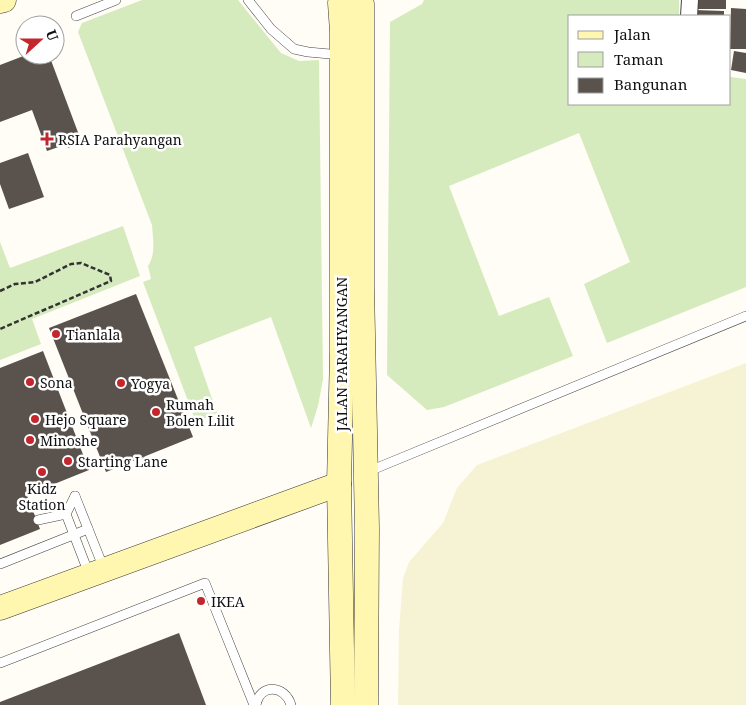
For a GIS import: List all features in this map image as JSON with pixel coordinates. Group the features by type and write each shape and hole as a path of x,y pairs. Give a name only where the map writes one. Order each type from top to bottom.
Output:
{"main road":[{"path":"0,1 4,0"},
{"name":"JALAN PARAHYANGAN","path":"343,705 339,484 342,351 341,55 351,2"},
{"name":"JALAN PARAHYANGAN","path":"351,2 367,472 366,705"},
{"path":"0,608 339,484"}],"street":[{"path":"690,0 690,15"}],"lane":[{"path":"76,16 116,0"},
{"path":"248,0 271,30 294,49 341,55"},
{"path":"367,472 746,316"},
{"path":"38,520 66,514 76,496 88,529 97,572"},
{"path":"66,514 74,535 97,572"},
{"path":"0,564 88,529"},
{"path":"0,663 205,583 255,705"},
{"path":"255,705 263,692 275,689 286,694 291,705"}],"path":[{"path":"0,291 15,284 35,282 72,264 81,263 110,275 111,281 0,329"},
{"path":"84,442 94,439"},
{"path":"144,457 148,468"}],"shaded area":[{"path":"746,363 746,705 398,705 399,630 403,578 409,562 443,523 457,488 477,465"}],"green space":[{"path":"142,0 238,0 281,53 299,61 319,60 323,379 318,406 311,428 271,317 194,347 217,413 196,422 143,282 151,279 148,266 153,251 152,225 78,32 82,23"},
{"path":"424,0 679,0 679,15 568,15 568,105 731,105 731,77 746,79 746,287 607,343 584,284 630,262 579,133 449,186 499,316 549,297 573,356 444,407 427,410 387,375 390,22 422,4"},
{"path":"123,226 140,276 32,319 41,344 0,360 0,242 10,268"}],"building":[{"path":"695,0 726,0 726,9 695,9"},
{"path":"731,8 746,9 746,49 731,49"},
{"path":"694,10 724,11 724,15 694,15"},
{"path":"734,51 746,53 746,73 731,70"},
{"path":"15,59 15,65 53,65 82,143 68,148 67,144 47,151 32,110 0,122 0,65"},
{"path":"28,153 44,197 9,209 0,184 0,163"},
{"name":"Yogya","path":"136,294 193,437 106,472 49,328"},
{"name":"Hejo Square","path":"43,351 89,470 27,495 40,529 0,545 0,368"},
{"path":"179,633 206,705 0,705 0,702"}],"place":[{"name":"RSIA Parahyangan","path":"47,139"},
{"name":"Tianlala","path":"56,334"},
{"name":"Sona","path":"30,382"},
{"name":"Yogya","path":"121,383"},
{"name":"Rumah Bolen Lilit","path":"156,412"},
{"name":"Hejo Square","path":"35,419"},
{"name":"Minoshe","path":"30,440"},
{"name":"Starting Lane","path":"68,461"},
{"name":"Kidz Station","path":"42,472"},
{"name":"IKEA","path":"201,601"}]}
